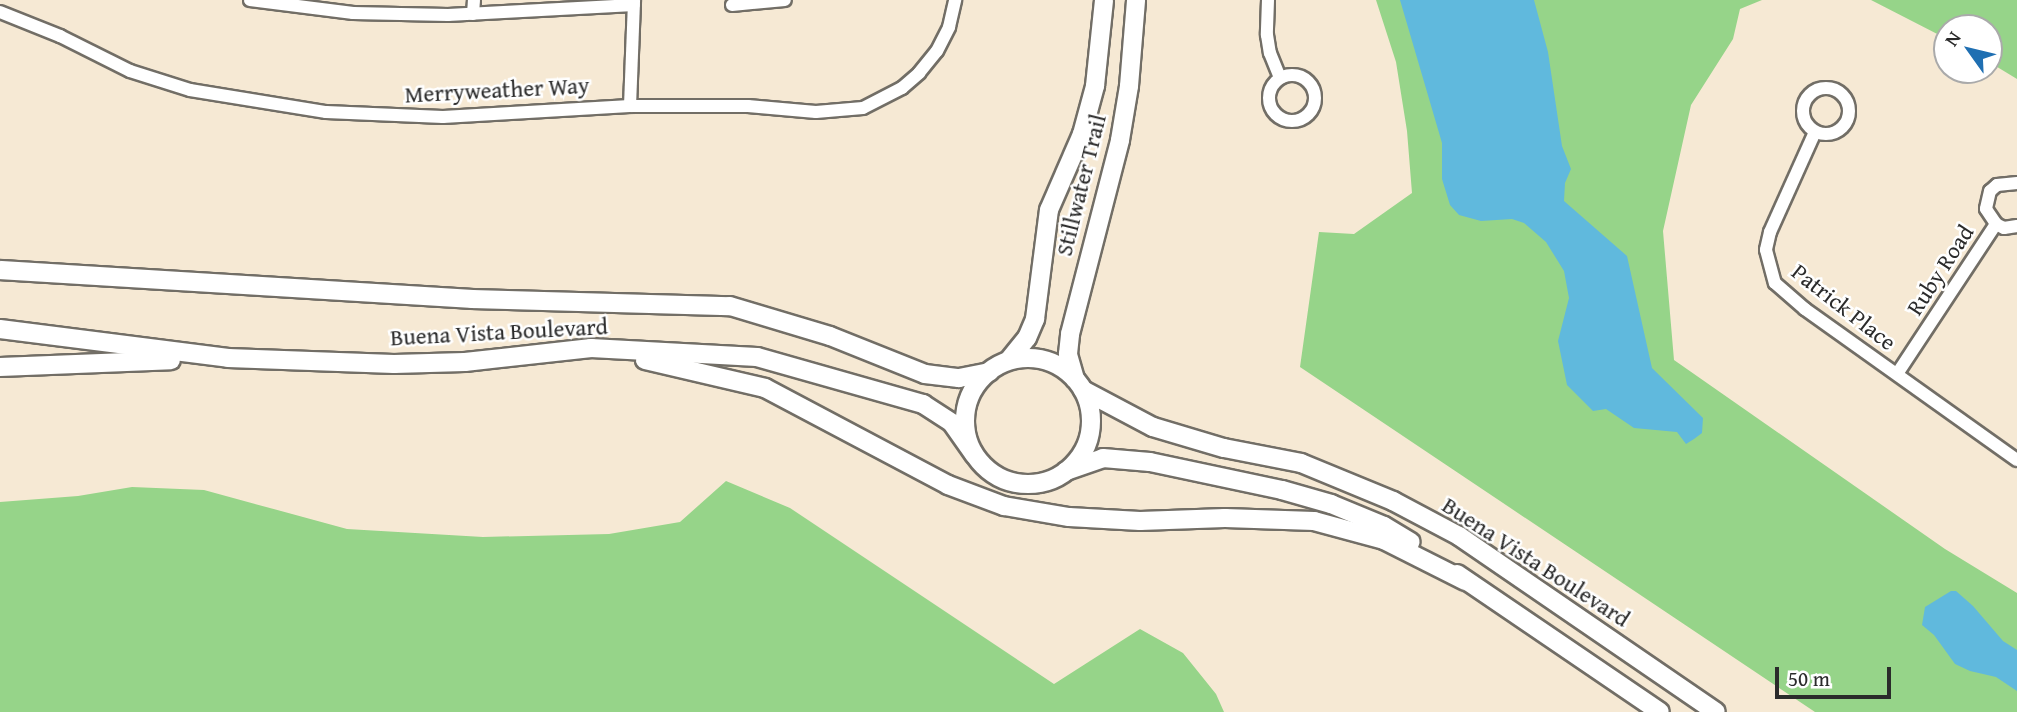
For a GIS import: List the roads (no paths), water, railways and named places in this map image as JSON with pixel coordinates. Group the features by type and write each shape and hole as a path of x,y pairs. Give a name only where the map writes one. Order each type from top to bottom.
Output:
{"main road":[{"name":"Stillwater Trail","path":"1009,360 1027,338 1035,319 1049,210 1082,134 1095,86 1100,59 1104,0"},
{"name":"Stillwater Trail","path":"1079,384 1068,354 1070,334 1120,140 1129,86 1136,0"},
{"name":"Buena Vista Boulevard","path":"0,270 485,300 730,306 830,336 925,374 959,378 989,372"},
{"name":"Buena Vista Boulevard","path":"0,330 228,358 394,364 465,362 591,348 757,357 923,404 952,424 974,455 995,475 1023,485 1042,483 1103,458 1150,462 1282,490 1331,504 1384,526 1435,557 1465,581 1660,712"},
{"path":"591,348 765,388 948,485 1004,506 1069,517 1314,521 1384,540 1465,581"},
{"path":"0,367 228,358"},
{"name":"Buena Vista Boulevard","path":"974,455 967,439 966,411 976,385 989,372 1009,360 1030,358 1048,362 1079,384 1153,427 1224,448 1301,463 1393,501 1459,536 1716,712"},
{"path":"1066,471 1086,447 1091,428 1090,408 1079,384"}],"street":[{"path":"250,0 312,4 353,13 473,14 634,3 630,106"},
{"path":"473,14 474,0"},
{"path":"732,5 785,0"},
{"name":"Merryweather Way","path":"0,12 33,24 108,62 151,79 190,90 268,105 380,116 443,117 630,106 748,106 816,112 863,108 902,88 919,73 937,51 949,27 955,0"},
{"path":"1268,0 1268,44 1280,78"},
{"name":"Patrick Place","path":"1815,132 1770,232 1766,250 1768,267 1775,283 1786,295 2017,460"},
{"name":"Ruby Road","path":"2017,183 2005,181 1990,191 1986,209 1996,224 2004,228 2017,226"},
{"name":"Ruby Road","path":"1897,374 1996,224"}],"water":[{"path":"1400,0 1534,0 1548,52 1562,146 1571,169 1565,183 1564,201 1627,256 1652,368 1703,418 1702,433 1694,439 1686,444 1677,432 1634,428 1606,409 1593,411 1567,385 1558,341 1569,298 1564,271 1546,242 1524,223 1512,219 1481,221 1459,215 1450,205 1442,179 1442,143"},
{"path":"1951,591 1956,591 1973,606 2003,641 2017,650 2017,691 1996,677 1970,671 1955,664 1934,635 1922,625 1925,607"}]}
